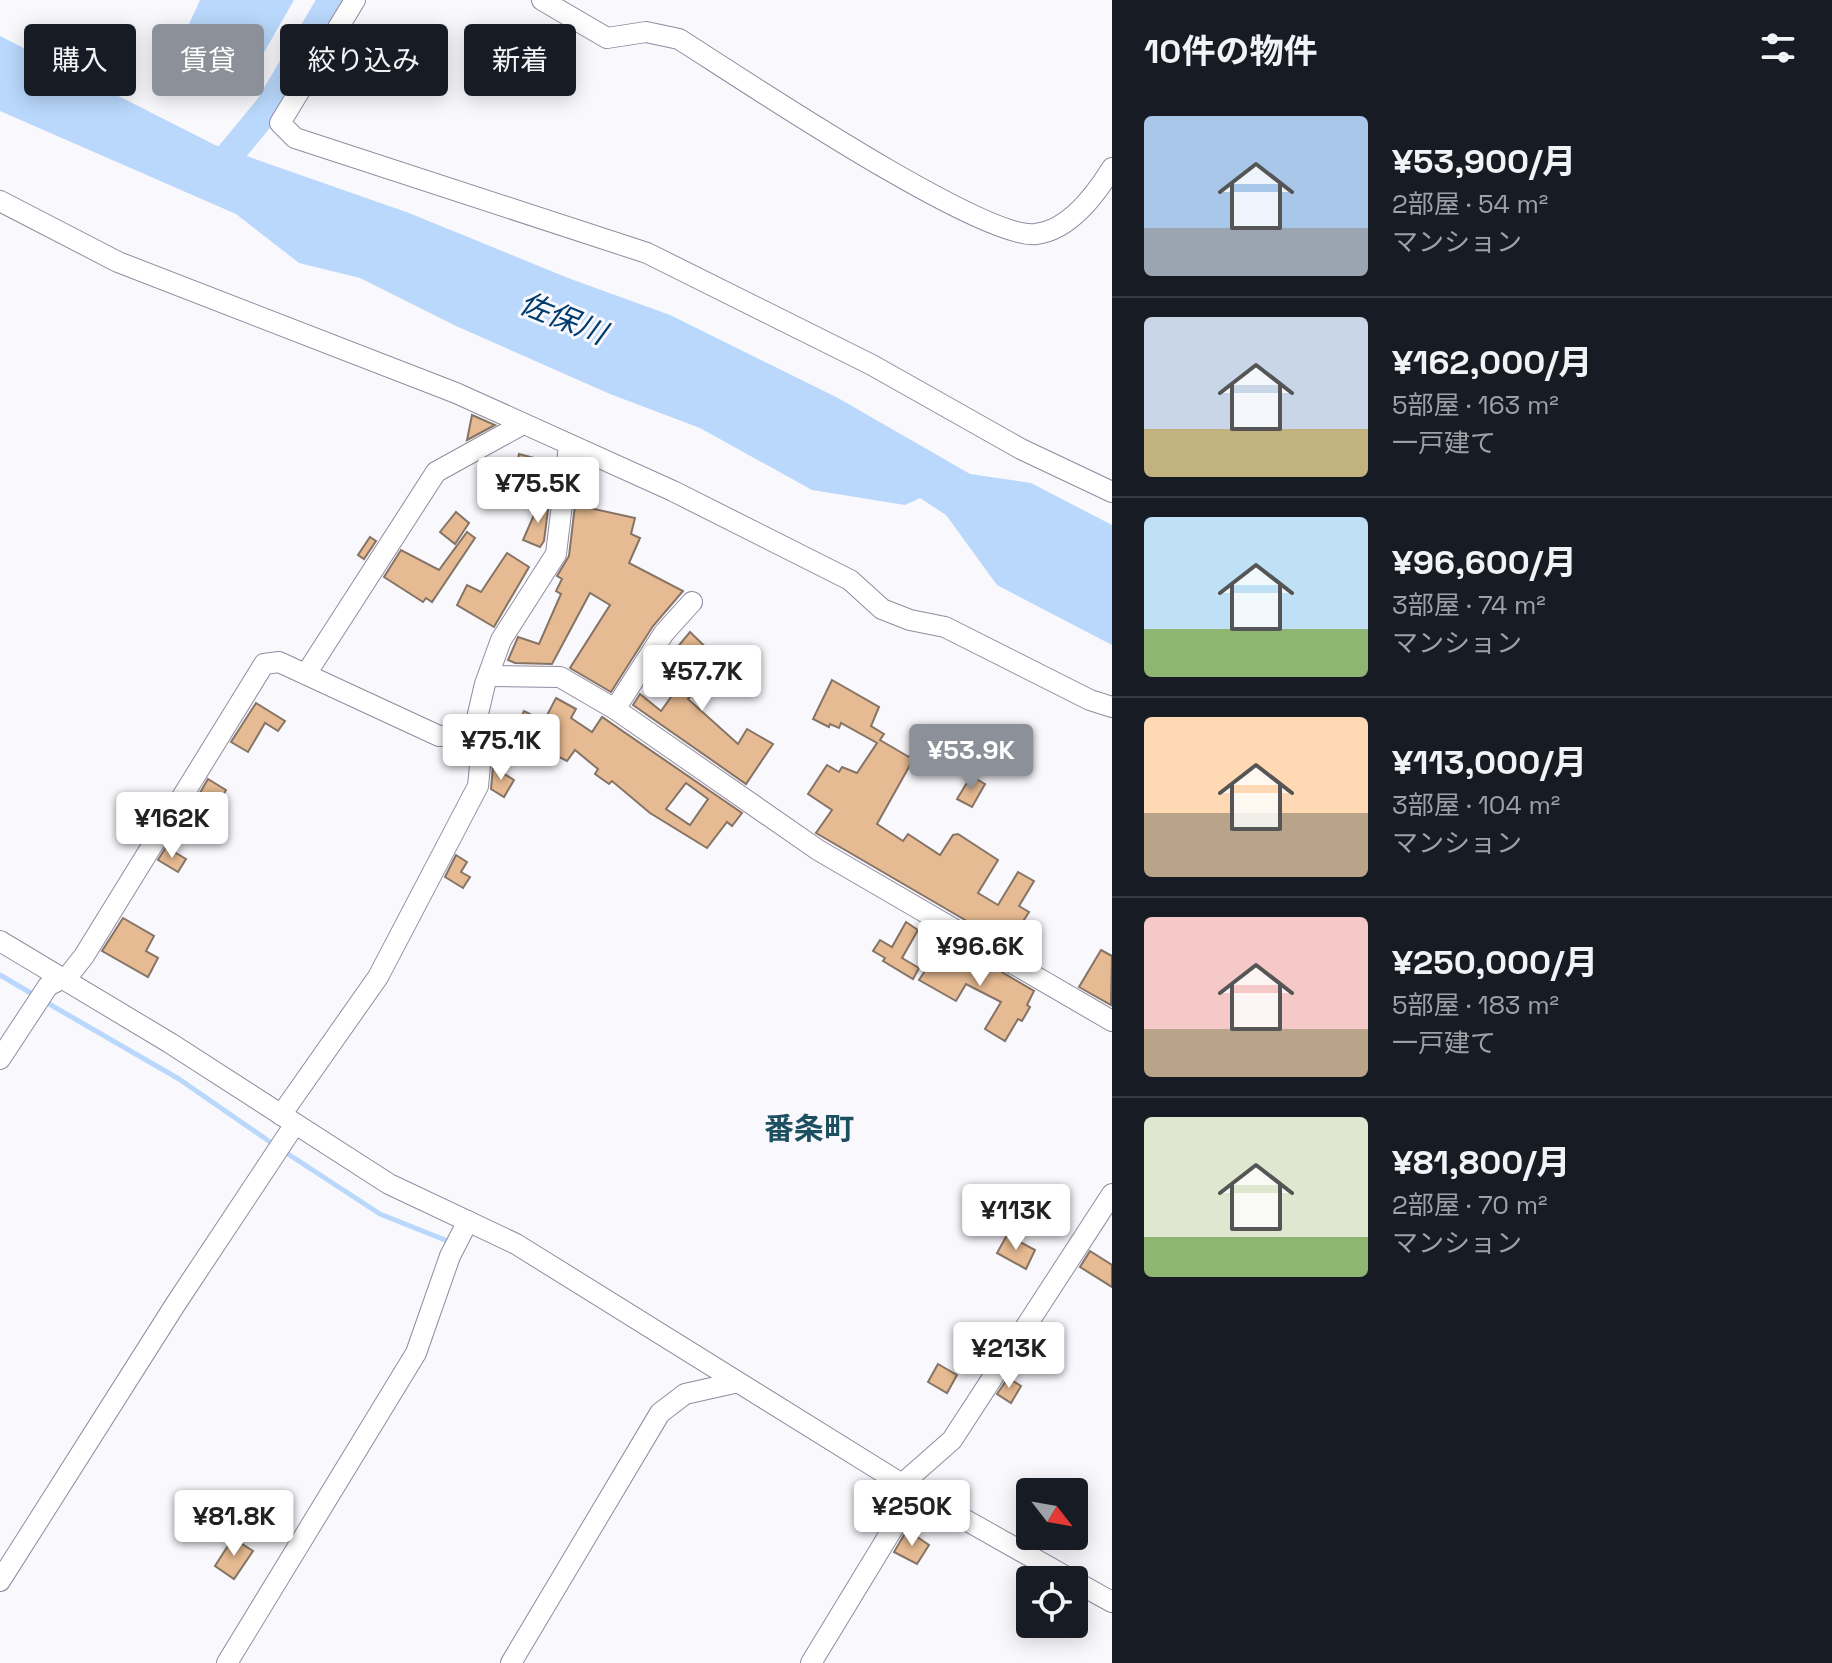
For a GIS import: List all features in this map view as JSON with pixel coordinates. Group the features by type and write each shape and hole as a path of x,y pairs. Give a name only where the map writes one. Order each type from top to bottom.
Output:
{"street":[{"path":"355,0 280,123 295,138 647,253 872,365 1021,449 1112,492"},
{"path":"542,0 607,38 646,32 679,39 872,159 964,211 1012,230 1035,235 1056,228 1098,190 1112,168"},
{"path":"0,201 118,262 456,393 673,491 850,580 882,609 910,620 945,627 1090,700 1112,707"},
{"path":"306,674 436,472 523,424"},
{"path":"0,1581 378,977 478,786 481,756 473,735 485,684 501,640 556,554 569,446"},
{"path":"615,709 664,633 692,602"},
{"path":"0,1059 48,986 69,975 84,956 264,664 279,662 439,736 473,735"},
{"path":"490,676 560,677 615,709 818,850 1112,1021"},
{"path":"0,941 60,980 170,1043 389,1184 516,1244 734,1383 908,1488 1048,1566"},
{"path":"811,1663 908,1488 952,1440 1112,1194"},
{"path":"227,1663 416,1353 450,1256 468,1221"},
{"path":"511,1663 660,1413 685,1394 734,1383"},
{"path":"1088,1588 1112,1602"}],"water":[{"path":"200,0 294,0 264,52 264,24 189,24"},
{"name":"佐保川","path":"0,36 24,48 24,96 118,96 215,145 409,213 568,278 670,315 838,398 970,474 1031,483 1112,525 1112,645 997,585 946,515 920,498 905,505 812,490 700,428 610,394 456,326 360,278 299,263 236,214 0,111"}],"building":[{"path":"472,415 495,425 467,440"},
{"path":"519,454 534,458 528,479 514,476"},
{"path":"580,463 591,468 585,507 635,518 631,534 640,538 629,563 683,591 653,626 611,692 570,668 610,605 590,593 552,664 508,660 518,637 539,644 561,594 556,591 562,579 557,576 569,556"},
{"path":"541,499 549,502 544,541 540,547 523,540"},
{"path":"456,512 469,523 455,544 440,532"},
{"path":"467,532 475,538 432,602 426,598 423,602 384,577 401,550 439,570"},
{"path":"370,537 376,541 364,559 358,555"},
{"path":"507,553 529,567 494,627 457,605 467,585 481,592"},
{"path":"690,632 720,661 688,699 738,744 747,729 773,744 746,784 633,705 640,694 661,711 676,690 656,673"},
{"path":"832,680 879,707 871,726 884,734 880,740 909,757 926,730 947,743 926,771 910,765 877,824 903,841 908,834 940,855 953,835 958,834 998,860 978,893 998,905 1018,872 1034,881 1019,906 1029,912 1008,945 816,833 832,810 808,794 827,765 839,772 842,767 857,773 877,743 841,723 839,728 830,724 829,727 813,719"},
{"path":"556,698 576,709 571,718 592,732 602,717 742,813 732,826 727,822 707,848 650,813 612,781 609,784 595,774 598,769 575,750 567,761 513,734 524,711 544,721","holes":["686,783 708,799 690,825 666,809"]},
{"path":"256,703 285,721 278,731 265,723 248,752 231,742"},
{"path":"493,767 514,780 504,797 491,789"},
{"path":"971,776 985,784 972,807 957,799"},
{"path":"208,779 226,790 211,816 193,805"},
{"path":"166,847 186,859 178,872 158,860"},
{"path":"456,855 467,862 461,872 470,877 463,888 445,877"},
{"path":"123,918 154,936 146,951 158,958 148,977 102,951"},
{"path":"906,922 918,930 902,958 919,968 913,979 883,961 885,958 873,951 880,940 892,947"},
{"path":"943,944 986,970 990,965 1034,991 1022,1021 1018,1019 1005,1041 985,1029 1001,1002 966,984 956,1001 919,980"},
{"path":"1101,950 1112,956 1111,1005 1079,987"},
{"path":"1007,1235 1035,1250 1026,1269 997,1253"},
{"path":"1090,1251 1112,1265 1112,1287 1080,1267"},
{"path":"938,1364 957,1375 947,1393 928,1382"},
{"path":"1008,1378 1021,1386 1011,1403 997,1394"},
{"path":"907,1530 929,1545 917,1564 894,1552"},
{"path":"233,1538 253,1551 234,1579 215,1566"}],"waterway":[{"path":"209,180 269,107 332,0"},
{"path":"0,975 36,996"},
{"path":"44,1001 179,1079 276,1146"},
{"path":"285,1152 380,1214 450,1242"}],"district":[{"name":"番条町","path":"809,1128"}]}
